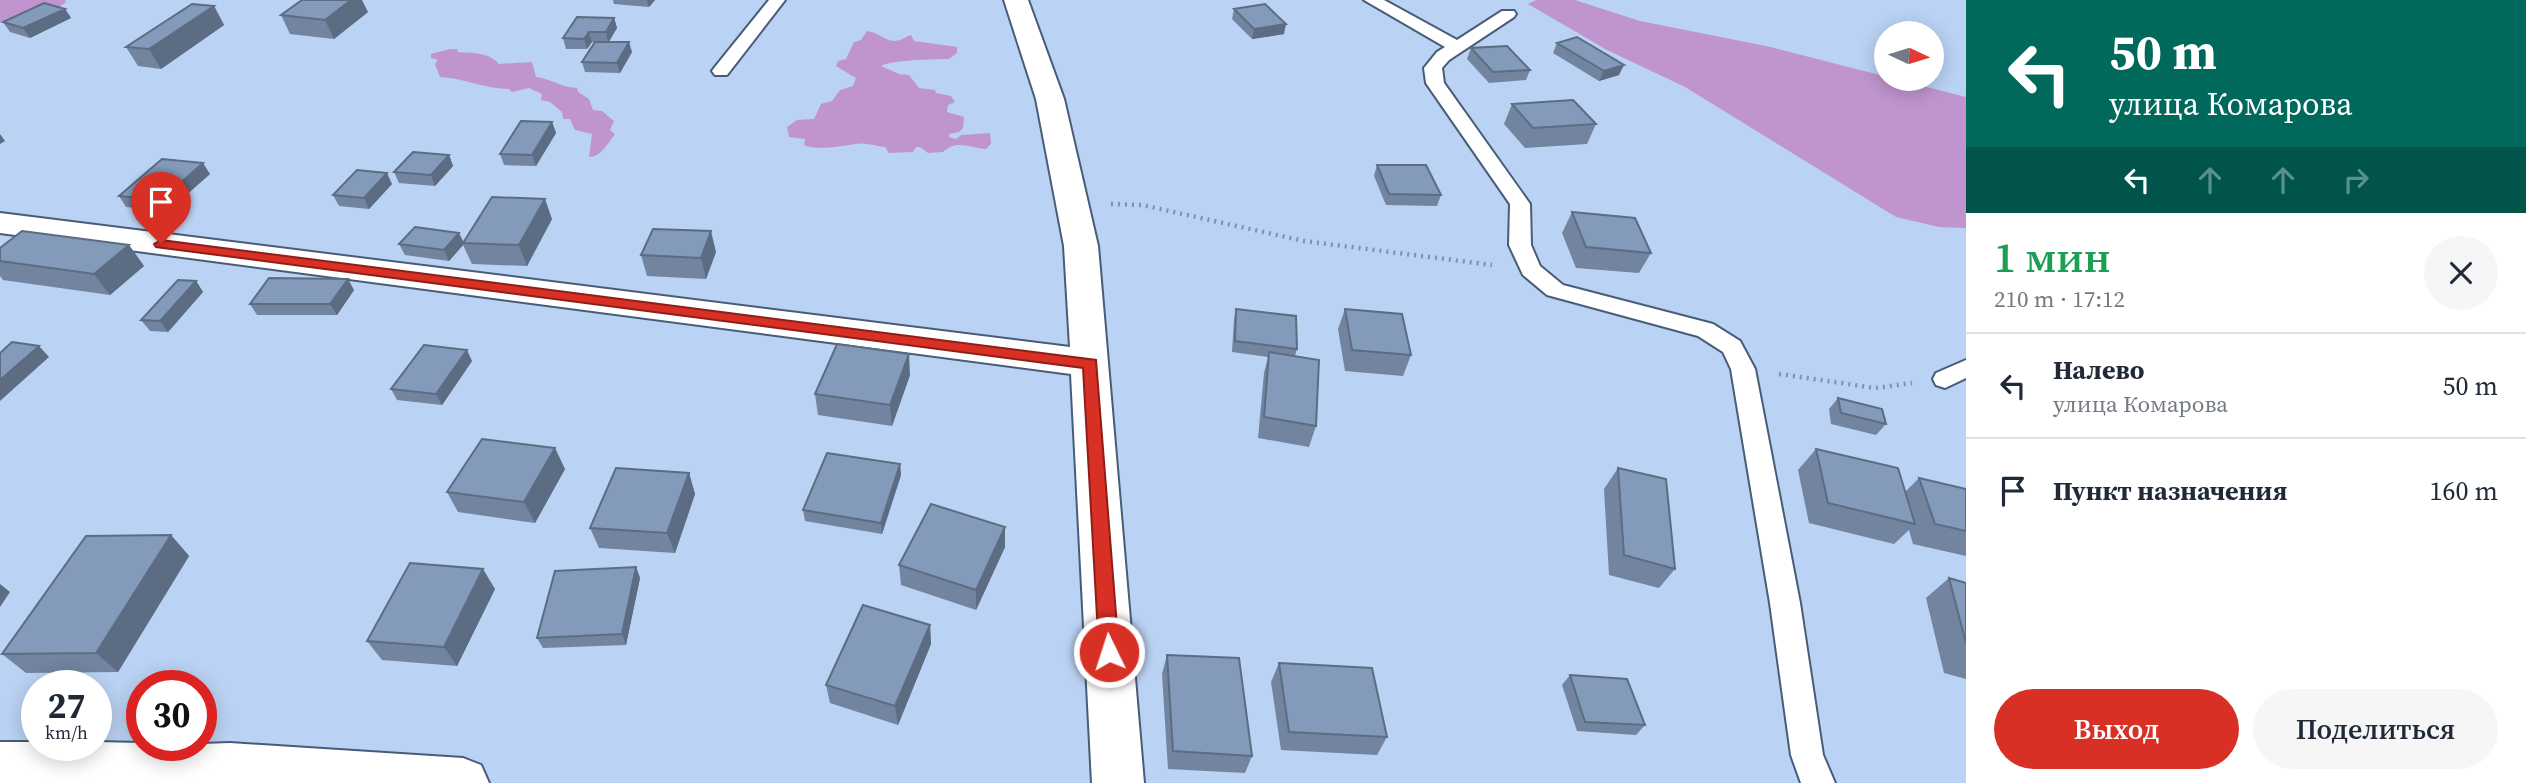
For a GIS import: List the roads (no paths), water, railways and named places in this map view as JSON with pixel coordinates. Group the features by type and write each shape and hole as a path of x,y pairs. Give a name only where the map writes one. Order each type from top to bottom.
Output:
{"street":[{"path":"1016,0 1050,99 1081,246 1118,783"},
{"path":"0,223 1090,363"},
{"path":"0,767 230,768 463,783"}],"lane":[{"path":"721,71 777,0"},
{"path":"1371,0 1458,47"},
{"path":"1508,14 1443,56 1433,68 1435,83 1520,204 1520,245 1531,271 1555,290 1603,305 1705,330 1732,347 1743,369 1785,603 1807,755 1818,783"}]}
